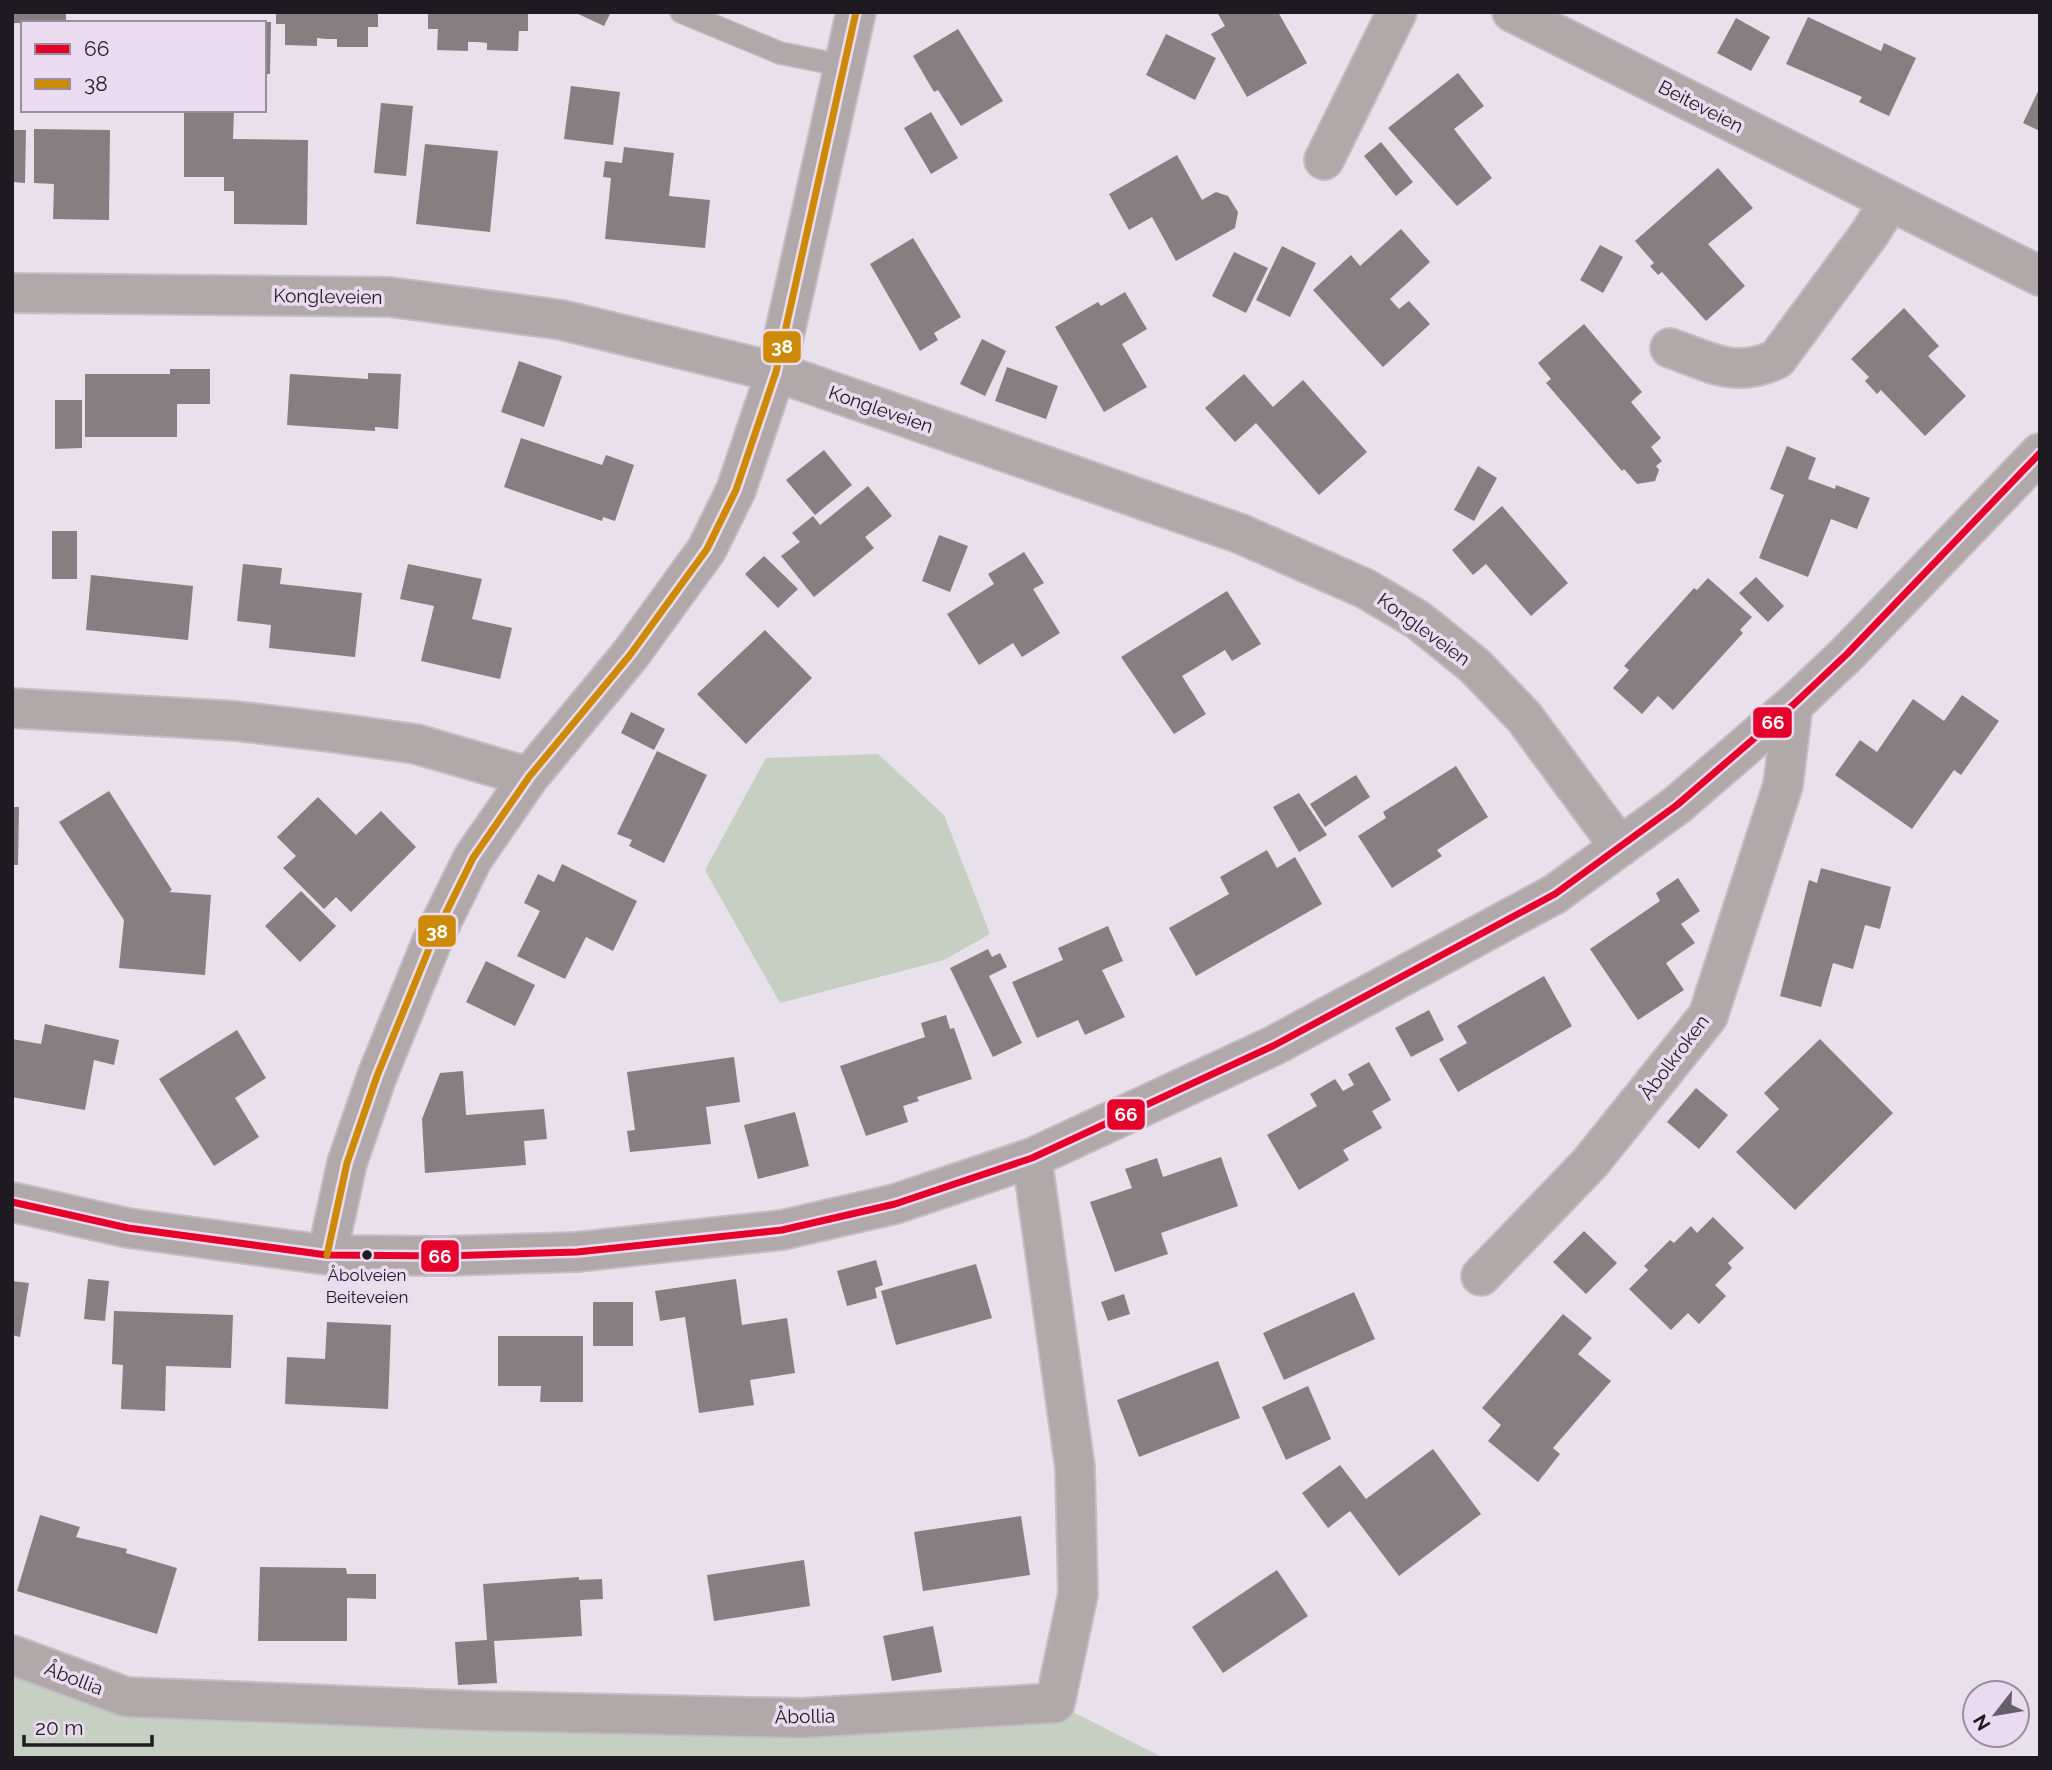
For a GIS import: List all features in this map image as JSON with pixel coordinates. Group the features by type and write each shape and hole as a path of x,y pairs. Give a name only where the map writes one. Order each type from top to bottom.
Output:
{"street":[{"path":"327,1255 347,1163 402,1010 473,858 529,777 630,655 707,549 736,490 776,372 856,12"},
{"path":"1324,160 1396,12"},
{"name":"Beiteveien","path":"1512,12 2040,276"},
{"path":"1670,348 1727,368 1756,369 1777,359 1870,233 1890,201"},
{"name":"Kongleveien","path":"12,293 390,297 562,320 776,372 1241,534 1366,589 1418,620 1475,666 1524,717 1620,847"},
{"path":"12,1202 128,1228 327,1255 444,1256 577,1252 782,1230 895,1203 1032,1158 1273,1046 1555,894 1677,805 1793,705 1847,654 2040,453"},
{"name":"Åbolkroken","path":"1481,1276 1590,1163 1708,1016 1783,785 1793,705"},
{"path":"12,708 236,721 329,732 416,744 529,777"},
{"name":"Åbollia","path":"12,1655 125,1698 481,1711 802,1718 1055,1703 1078,1594 1076,1468 1032,1158"}],"lane":[{"path":"681,12 780,53 845,66"}],"shaded area":[{"path":"878,754 944,815 990,934 944,960 780,1003 705,870 766,758"},
{"path":"12,1655 126,1697 1055,1703 1164,1758 12,1758"}],"building":[{"path":"12,12 66,12 66,21 12,23"},
{"path":"276,12 378,12 378,27 368,27 368,47 337,47 337,39 317,38 317,46 285,45 285,24 276,24"},
{"path":"428,12 528,12 528,31 519,31 518,51 487,50 487,43 477,42 468,42 468,51 437,50 438,29 428,29"},
{"path":"574,12 611,12 604,26"},
{"path":"1217,12 1278,12 1307,63 1247,97 1211,34 1225,26"},
{"path":"1808,17 1881,51 1884,43 1916,58 1889,116 1859,102 1862,97 1786,64"},
{"path":"1736,18 1770,37 1751,71 1717,53"},
{"path":"266,22 271,22 270,74 266,74"},
{"path":"958,29 1003,101 961,126 938,90 934,92 913,56"},
{"path":"1166,34 1216,58 1195,100 1146,75"},
{"path":"1458,73 1484,106 1454,129 1492,178 1457,206 1388,128"},
{"path":"571,86 620,92 613,145 564,139"},
{"path":"2040,87 2040,131 2023,123"},
{"path":"381,103 413,106 406,176 374,173"},
{"path":"184,112 234,112 233,139 308,140 307,225 234,224 234,191 224,191 224,177 184,177"},
{"path":"931,112 958,158 931,174 904,128"},
{"path":"34,129 110,130 109,220 53,219 54,184 34,183"},
{"path":"12,130 26,130 25,183 12,182"},
{"path":"1381,142 1413,182 1396,196 1364,156"},
{"path":"425,144 498,151 490,232 416,224"},
{"path":"624,147 674,153 669,196 710,200 705,248 605,239 611,178 603,177 605,161 622,163"},
{"path":"1177,155 1202,200 1216,192 1228,196 1238,212 1235,228 1176,261 1152,217 1129,230 1109,194"},
{"path":"1718,168 1753,208 1708,244 1745,286 1706,321 1662,272 1658,275 1650,266 1654,263 1635,241"},
{"path":"1401,229 1430,262 1390,299 1399,309 1409,301 1430,324 1383,367 1313,290 1351,255 1360,266"},
{"path":"913,238 961,317 934,333 938,340 920,351 870,264"},
{"path":"1600,245 1623,257 1603,293 1580,280"},
{"path":"1282,246 1316,263 1290,317 1256,300"},
{"path":"1234,252 1268,268 1246,313 1212,296"},
{"path":"1125,292 1147,329 1122,344 1147,387 1104,412 1055,327 1098,302 1101,306"},
{"path":"1904,308 1939,346 1928,356 1966,396 1925,436 1881,390 1877,394 1865,381 1869,377 1851,359"},
{"path":"1584,324 1642,392 1631,402 1661,438 1651,447 1662,461 1656,466 1659,470 1655,481 1637,484 1624,469 1622,471 1546,383 1551,379 1538,363"},
{"path":"982,339 1006,351 985,396 960,384"},
{"path":"519,361 562,376 544,427 501,412"},
{"path":"1007,367 1058,386 1046,419 995,401"},
{"path":"170,369 210,369 210,404 177,404 177,437 85,437 85,374 170,374"},
{"path":"368,373 401,374 398,429 375,427 375,431 287,425 290,374 368,379"},
{"path":"1244,374 1273,407 1303,380 1367,452 1319,495 1256,423 1235,442 1205,408"},
{"path":"55,400 82,400 82,448 55,449"},
{"path":"521,438 602,465 606,455 634,465 615,521 603,517 602,521 504,487"},
{"path":"1787,446 1816,458 1808,479 1835,489 1836,485 1870,498 1857,529 1831,519 1808,577 1759,558 1784,495 1770,489"},
{"path":"824,450 852,485 815,515 786,480"},
{"path":"1478,466 1497,478 1474,521 1454,510"},
{"path":"868,486 892,516 865,537 874,548 814,597 781,556 800,542 792,533 813,516 820,525"},
{"path":"1502,506 1568,583 1531,616 1486,564 1473,575 1452,550"},
{"path":"52,531 77,531 77,579 52,579"},
{"path":"939,535 968,546 950,592 922,581"},
{"path":"1024,552 1044,583 1033,589 1060,633 1022,657 1013,643 979,665 947,614 994,584 988,574"},
{"path":"764,556 798,589 778,608 745,574"},
{"path":"243,564 282,568 280,584 362,593 355,657 269,648 271,625 237,621"},
{"path":"408,564 482,579 472,619 512,628 500,679 421,661 434,606 400,599"},
{"path":"91,575 193,586 188,640 86,630"},
{"path":"1756,577 1784,606 1768,622 1739,593"},
{"path":"1708,578 1752,617 1740,630 1743,633 1673,710 1658,696 1642,714 1613,688 1629,670 1624,666 1694,588 1697,590"},
{"path":"1227,591 1261,644 1232,661 1225,650 1182,676 1206,714 1174,734 1121,657"},
{"path":"765,630 812,678 746,744 697,694"},
{"path":"1962,695 1999,721 1961,775 1954,770 1912,829 1835,775 1860,740 1877,752 1913,699 1944,721"},
{"path":"631,712 665,729 654,750 621,733"},
{"path":"657,751 707,775 664,863 629,846 632,840 617,834"},
{"path":"1456,766 1488,817 1437,850 1442,856 1392,888 1358,836 1386,818 1383,812"},
{"path":"1356,775 1370,797 1325,827 1310,804"},
{"path":"109,791 172,890 169,892 211,895 205,975 119,968 124,920 59,822"},
{"path":"1299,793 1327,835 1299,852 1273,807"},
{"path":"318,797 356,835 381,811 416,847 351,912 336,897 324,909 283,868 296,856 277,837"},
{"path":"12,807 19,807 18,865 12,865"},
{"path":"1267,850 1277,868 1295,857 1322,904 1196,976 1169,928 1229,894 1220,877"},
{"path":"562,864 637,901 613,951 586,937 565,979 517,956 540,911 524,903 538,874 554,882"},
{"path":"1821,868 1891,887 1880,929 1865,925 1853,969 1833,963 1821,1007 1780,996 1809,880 1817,883"},
{"path":"1678,878 1700,911 1681,924 1695,943 1666,963 1684,990 1638,1020 1590,949 1660,901 1656,893"},
{"path":"301,891 336,926 300,962 265,926"},
{"path":"1108,926 1123,961 1102,970 1125,1017 1085,1035 1078,1020 1037,1038 1012,982 1063,960 1058,948"},
{"path":"988,949 992,957 1000,953 1007,967 989,976 1022,1043 993,1057 950,968"},
{"path":"486,961 535,985 515,1026 466,1002"},
{"path":"1544,976 1572,1026 1458,1092 1439,1059 1467,1043 1457,1026"},
{"path":"1429,1010 1444,1040 1411,1057 1395,1028"},
{"path":"946,1015 950,1029 954,1028 972,1079 917,1097 919,1101 903,1106 908,1122 866,1136 840,1066 925,1037 921,1023"},
{"path":"45,1024 119,1040 114,1065 94,1060 85,1110 12,1097 12,1039 41,1044"},
{"path":"237,1030 266,1078 235,1098 259,1137 214,1166 159,1079"},
{"path":"1820,1039 1893,1113 1795,1210 1736,1152 1779,1109 1764,1093"},
{"path":"734,1057 740,1102 706,1107 711,1144 630,1152 627,1131 635,1130 627,1072"},
{"path":"1369,1062 1391,1100 1372,1111 1382,1128 1343,1150 1349,1160 1299,1190 1267,1135 1317,1106 1310,1094 1335,1079 1343,1091 1354,1085 1348,1074"},
{"path":"463,1071 466,1115 544,1109 547,1139 524,1141 526,1165 425,1173 422,1119 440,1073"},
{"path":"1696,1088 1728,1115 1699,1149 1667,1122"},
{"path":"795,1112 809,1166 758,1179 744,1125"},
{"path":"1221,1157 1238,1206 1161,1233 1168,1254 1115,1272 1090,1202 1132,1188 1125,1169 1157,1158 1163,1177"},
{"path":"1713,1217 1744,1248 1728,1263 1732,1268 1715,1285 1726,1296 1699,1324 1688,1313 1671,1330 1629,1289 1648,1270 1644,1266 1670,1240 1674,1243 1691,1226 1697,1233"},
{"path":"1584,1231 1617,1263 1586,1294 1553,1262"},
{"path":"876,1260 883,1285 875,1288 877,1298 847,1306 837,1271"},
{"path":"976,1264 992,1318 896,1345 881,1291"},
{"path":"88,1279 109,1281 105,1321 84,1319"},
{"path":"736,1279 742,1325 787,1318 795,1373 750,1380 754,1405 699,1413 685,1317 660,1321 655,1291"},
{"path":"12,1281 29,1283 20,1337 12,1335"},
{"path":"1354,1292 1375,1339 1284,1380 1263,1333"},
{"path":"1124,1294 1130,1314 1108,1321 1101,1302"},
{"path":"593,1302 633,1302 633,1346 593,1346"},
{"path":"114,1311 233,1315 231,1368 166,1366 165,1411 121,1409 123,1365 112,1364"},
{"path":"1563,1314 1592,1338 1578,1354 1611,1381 1553,1448 1560,1454 1538,1482 1488,1441 1501,1425 1482,1408"},
{"path":"327,1322 391,1325 388,1409 285,1404 287,1357 325,1359"},
{"path":"498,1336 583,1336 583,1402 540,1402 541,1386 498,1386"},
{"path":"1218,1361 1240,1418 1139,1457 1117,1400"},
{"path":"1308,1386 1331,1439 1286,1460 1262,1407"},
{"path":"1433,1449 1481,1514 1399,1576 1350,1511 1328,1528 1302,1493 1340,1465 1366,1499"},
{"path":"40,1515 80,1527 76,1537 127,1549 126,1553 177,1568 157,1634 17,1591"},
{"path":"1021,1516 1030,1575 923,1591 914,1532"},
{"path":"804,1560 810,1606 714,1621 707,1575"},
{"path":"260,1567 346,1568 347,1574 376,1574 376,1599 347,1598 347,1641 258,1641"},
{"path":"1277,1570 1308,1616 1223,1673 1192,1627"},
{"path":"579,1577 579,1580 602,1579 603,1599 580,1600 582,1636 494,1641 497,1683 458,1685 455,1642 487,1640 483,1584"},
{"path":"933,1626 942,1672 892,1681 883,1636"}],"transit line":[{"name":"38","path":"327,1255 347,1163 377,1076 433,939 473,858 529,777 630,655 707,549 736,490 776,372 856,12"},
{"name":"66","path":"12,1202 128,1228 327,1255 444,1256 577,1252 782,1230 895,1204 1032,1158 1273,1046 1555,894 1677,805 1793,705 1847,654 2040,453"}],"place":[{"name":"Åbolveien Beiteveien","path":"367,1255"}]}
